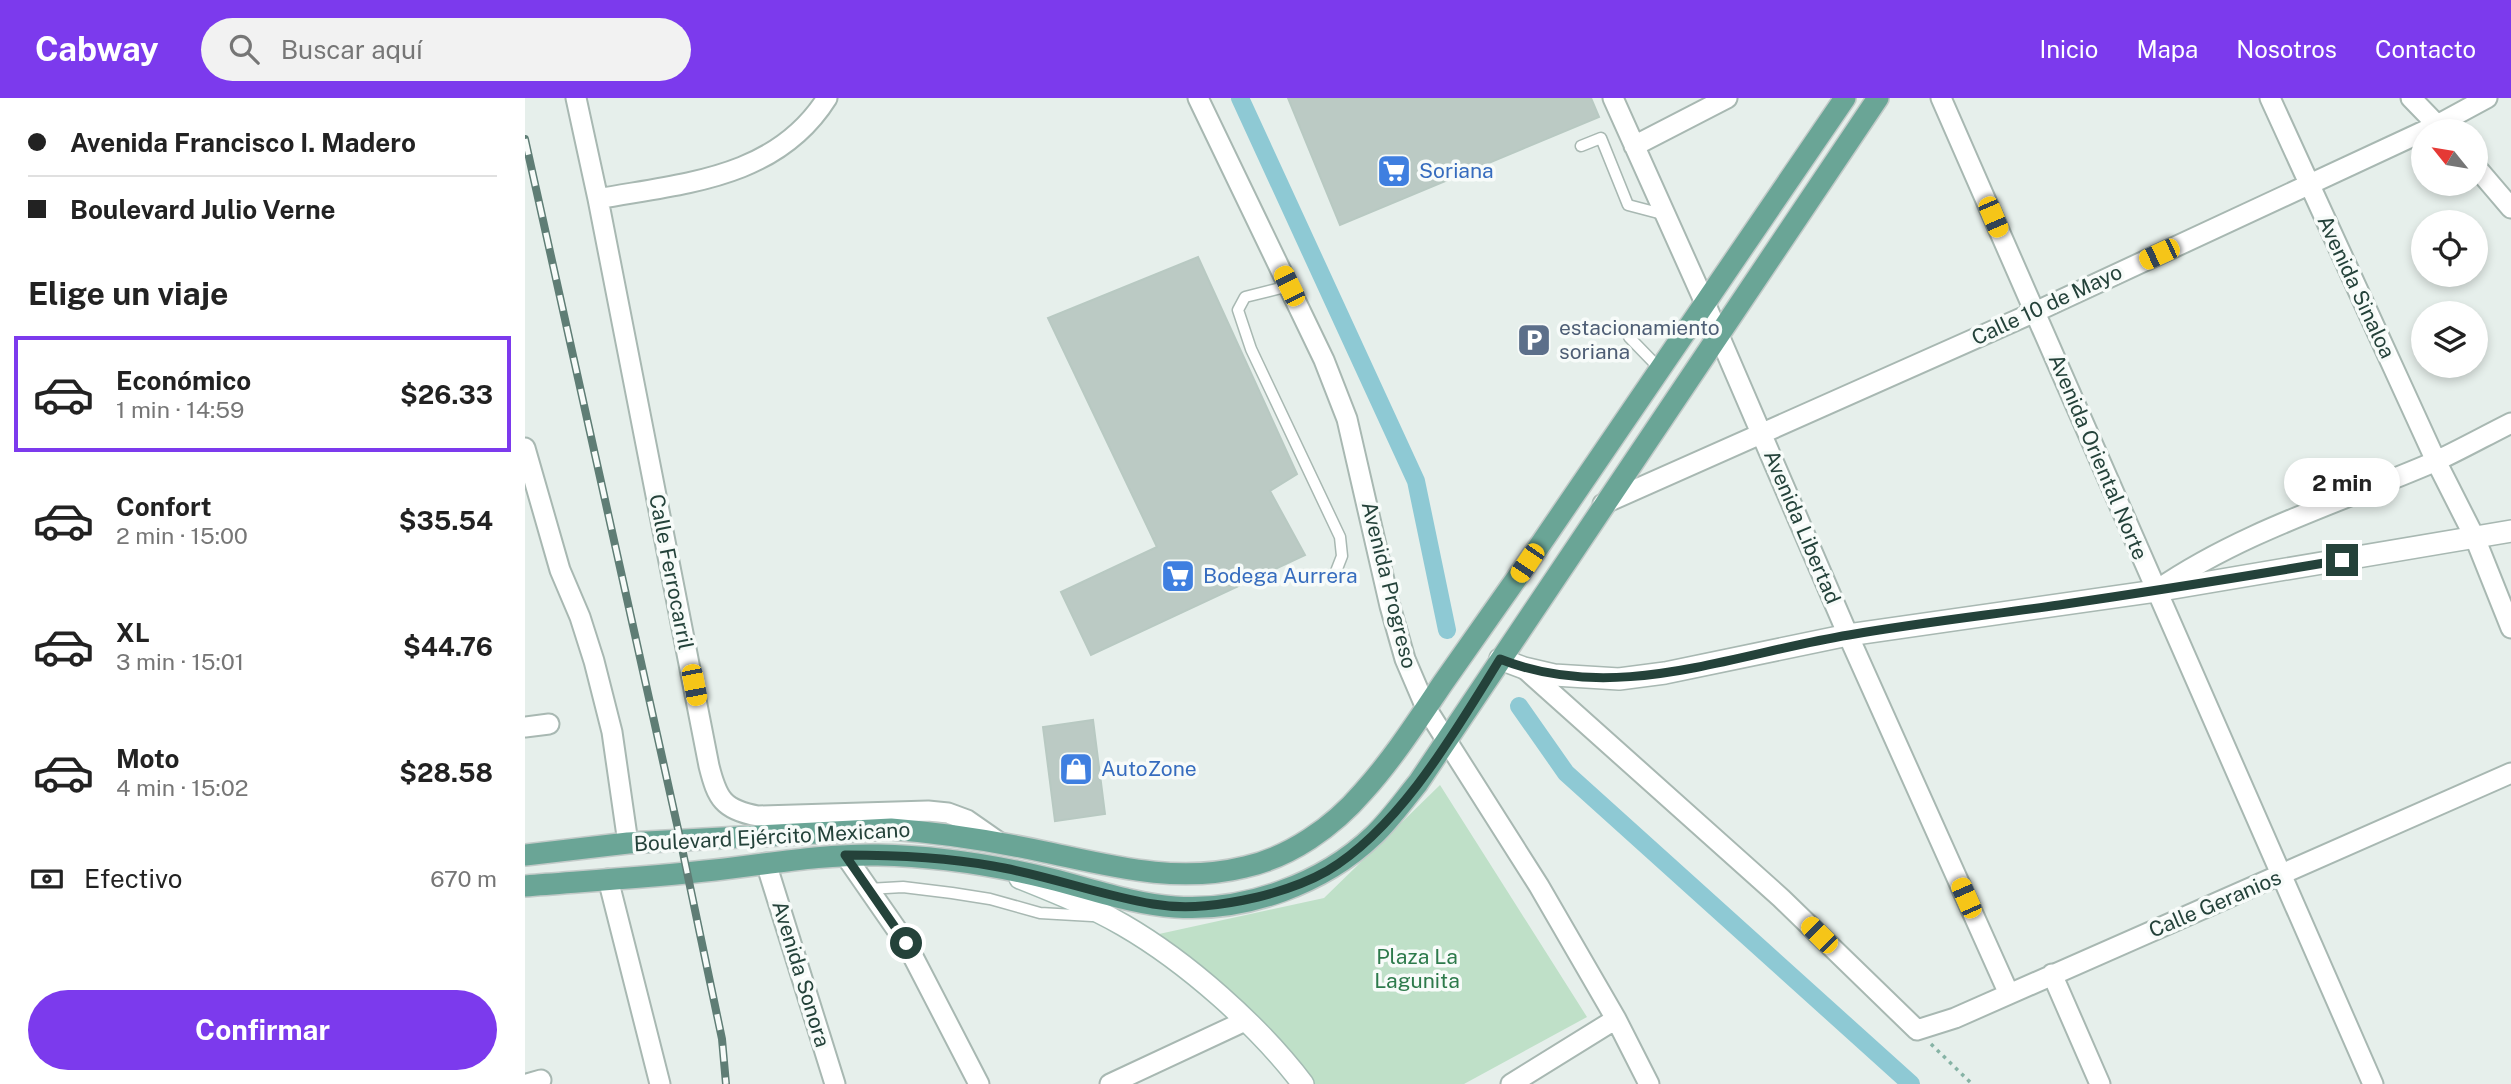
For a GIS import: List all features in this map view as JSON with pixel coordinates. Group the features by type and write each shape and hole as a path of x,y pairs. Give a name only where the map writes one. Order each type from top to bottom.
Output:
{"main road":[{"name":"Boulevard Ejército Mexicano","path":"525,855 628,843 891,829 928,831 1000,843 1145,873 1191,874 1226,872 1248,867 1306,841 1345,811 1364,791 1429,703 1845,98"},
{"name":"Boulevard Ejército Mexicano","path":"525,886 714,870 845,855 916,857 993,866 1125,899 1175,907 1217,905 1272,893 1300,884 1326,871 1374,835 1418,783 1878,98"}],"street":[{"name":"Calle Ferrocarril","path":"576,98 709,766 720,799 742,813 758,816 893,811 948,813 968,820 1000,843"},
{"path":"598,199 733,171 764,158 795,137 817,114 827,98"},
{"name":"Avenida Progreso","path":"1198,98 1324,360 1347,419 1390,606 1405,659 1429,703 1453,733 1616,1019 1649,1084"},
{"name":"Avenida Libertad","path":"1613,98 1762,433 1848,635 2009,994"},
{"path":"1634,146 1727,98"},
{"name":"Avenida Oriental Norte","path":"1941,98 2373,1084"},
{"name":"Avenida Sinaloa","path":"2270,98 2475,538 2511,628"},
{"path":"2411,98 2431,119"},
{"name":"Calle 10 de Mayo","path":"2454,119 2487,98"},
{"name":"Calle 10 de Mayo","path":"1604,504 2035,312 2308,184 2411,140"},
{"path":"2489,182 2511,208"},
{"path":"2156,591 2185,571 2237,543 2437,461 2511,423"},
{"path":"525,448 560,570 580,617 594,661 612,732 628,843"},
{"path":"1497,664 1579,678 1619,679 1665,673 1848,635 2156,591 2511,531"},
{"path":"1524,668 1781,898 1917,1030"},
{"path":"525,727 549,724"},
{"name":"Calle Geranios","path":"1917,1030 1948,1021 2511,773"},
{"path":"845,855 906,943 979,1084"},
{"name":"Avenida Sonora","path":"766,863 835,1084"},
{"path":"993,866 1105,916 1178,962 1245,1021 1303,1084"},
{"path":"608,879 660,1084"},
{"path":"2052,974 2100,1084"},
{"path":"1511,1084 1616,1019"},
{"path":"1110,1084 1245,1021"}],"lane":[{"path":"1581,146 1601,138 1628,205 1665,215"},
{"path":"1289,286 1245,297 1238,310 1251,349 1339,537 1342,556 1335,574"},
{"path":"1629,337 1660,369"},
{"path":"868,889 903,887 990,899 1040,913 1105,916"}],"path":[{"path":"1917,1030 1972,1084"}],"green space":[{"name":"Plaza La Lagunita","path":"1440,785 1587,1017 1464,1084 1315,1084 1159,934 1324,898"}],"building":[{"name":"Soriana","path":"1288,98 1591,98 1599,117 1340,225"},
{"path":"1198,257 1297,474 1270,491 1305,555 1091,655 1061,592 1157,547 1048,318"},
{"path":"1093,720 1105,814 1055,821 1043,727"}],"waterway":[{"path":"1240,98 1416,481 1447,630"},
{"path":"1519,706 1566,773 1911,1084"}],"railway":[{"path":"525,139 678,829 722,1039 726,1084"}],"place":[{"name":"Soriana","path":"1394,171"},
{"name":"estacionamiento soriana","path":"1534,340"},
{"name":"Bodega Aurrera","path":"1178,576"},
{"name":"AutoZone","path":"1076,769"}],"route":[{"path":"906,943 845,855 916,857 993,866 1125,899 1175,907 1240,901 1300,884 1326,871 1374,835 1418,783 1500,659 1554,675 1619,679 1665,673 1848,635 2156,591 2342,560"}]}
